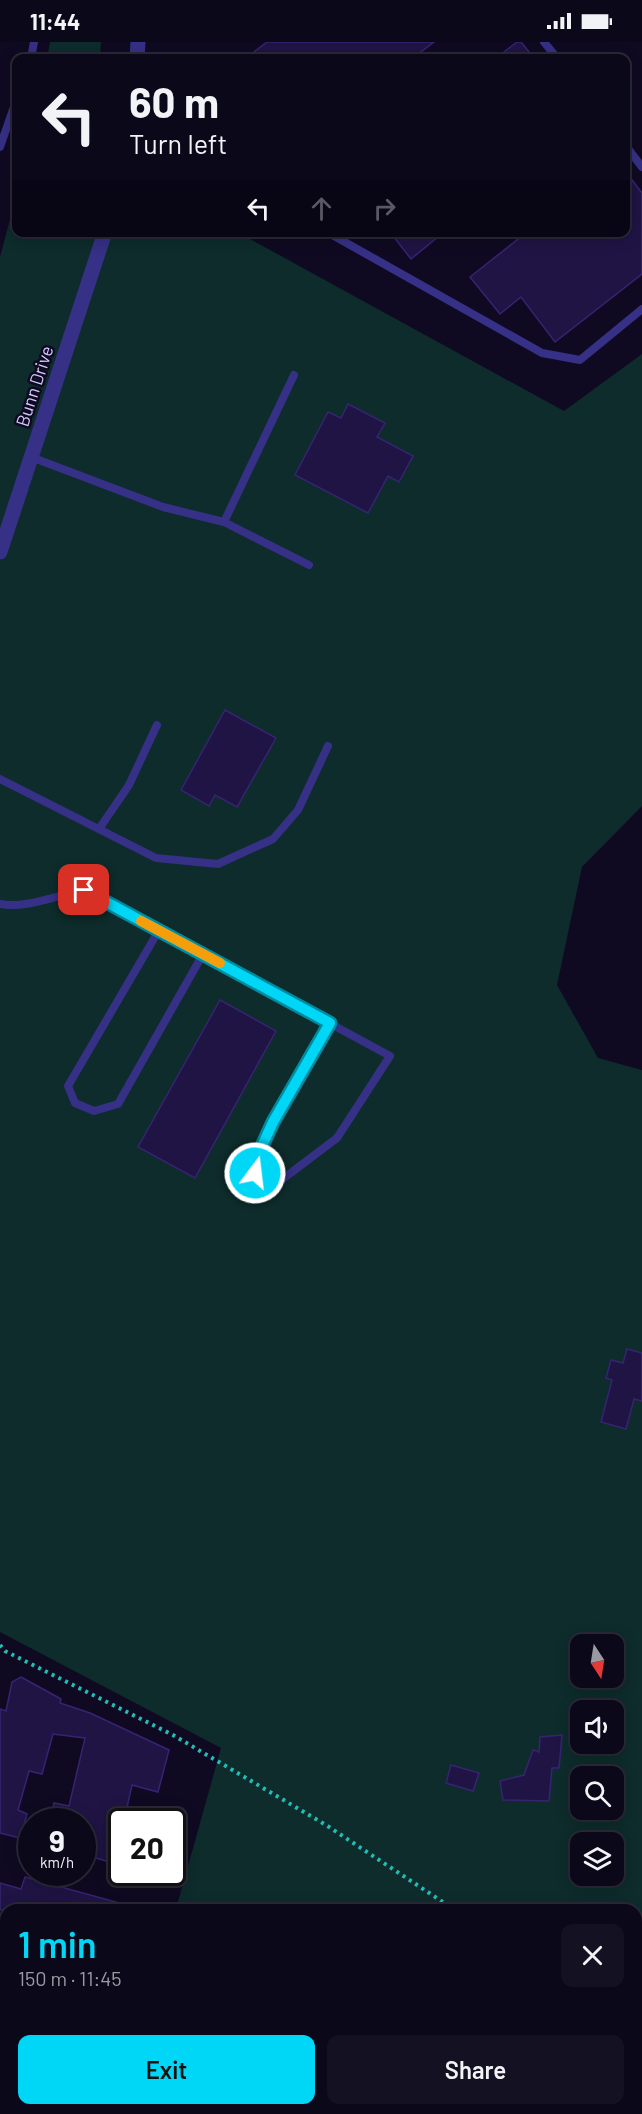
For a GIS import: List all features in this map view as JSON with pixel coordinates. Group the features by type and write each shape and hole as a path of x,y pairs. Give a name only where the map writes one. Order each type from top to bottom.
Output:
{"street":[{"name":"Bunn Drive","path":"0,552 103,237"}],"lane":[{"path":"544,42 554,54"},
{"path":"0,147 12,112"},
{"path":"630,151 642,167"},
{"path":"336,237 542,353 580,360 642,309"},
{"path":"224,522 294,375"},
{"path":"31,457 163,507 224,522 309,565"},
{"path":"99,829 129,785 157,725"},
{"path":"0,779 156,858 218,864 273,839 297,810 328,746"},
{"path":"0,904 30,904 52,896 84,890 159,930 330,1023 390,1056 337,1138 280,1182 262,1182 255,1173 257,1157 273,1122 330,1023"},
{"path":"159,930 68,1086 75,1103 94,1111 118,1104 203,954"}],"path":[{"path":"0,1645 5,1651 173,1735 326,1825 446,1904"}],"green space":[{"path":"50,42 101,42 100,54 48,54"},
{"path":"12,212 12,237 246,237 564,411 642,354 642,806 582,867 557,985 598,1058 642,1070 642,1904 177,1904 182,1886 186,1886 186,1873 221,1748 0,1632 0,257"}],"building":[{"path":"267,42 434,42 418,54 251,54"},
{"path":"517,42 521,42 531,54 501,54"},
{"path":"630,177 642,193 642,274 555,342 521,297 500,314 470,277 521,237 630,237"},
{"path":"394,237 438,237 411,259"},
{"path":"348,404 385,423 377,437 413,456 399,482 388,476 368,513 295,475 328,412 341,418"},
{"path":"225,710 276,738 237,807 215,795 209,806 181,790"},
{"path":"220,1000 276,1031 195,1178 138,1147"},
{"path":"627,1349 642,1353 642,1401 634,1399 626,1429 601,1422 612,1380 606,1378 611,1360 623,1363"},
{"path":"21,1677 61,1699 60,1703 90,1713 169,1750 158,1792 132,1785 127,1808 108,1808 108,1862 96,1858 96,1808 53,1808 54,1803 69,1806 85,1738 53,1734 42,1774 29,1771 18,1808 18,1838 0,1833 0,1709 6,1711 12,1682"},
{"path":"562,1735 559,1768 552,1768 549,1801 503,1800 500,1781 524,1775 533,1750 539,1752 540,1737"},
{"path":"451,1765 479,1773 473,1791 446,1783"},
{"path":"0,1883 21,1889 22,1886 58,1886 123,1904 0,1904"}],"slow traffic":[{"path":"141,921 220,963"}],"route":[{"path":"84,890 330,1023 273,1122 257,1157 255,1173"}]}
